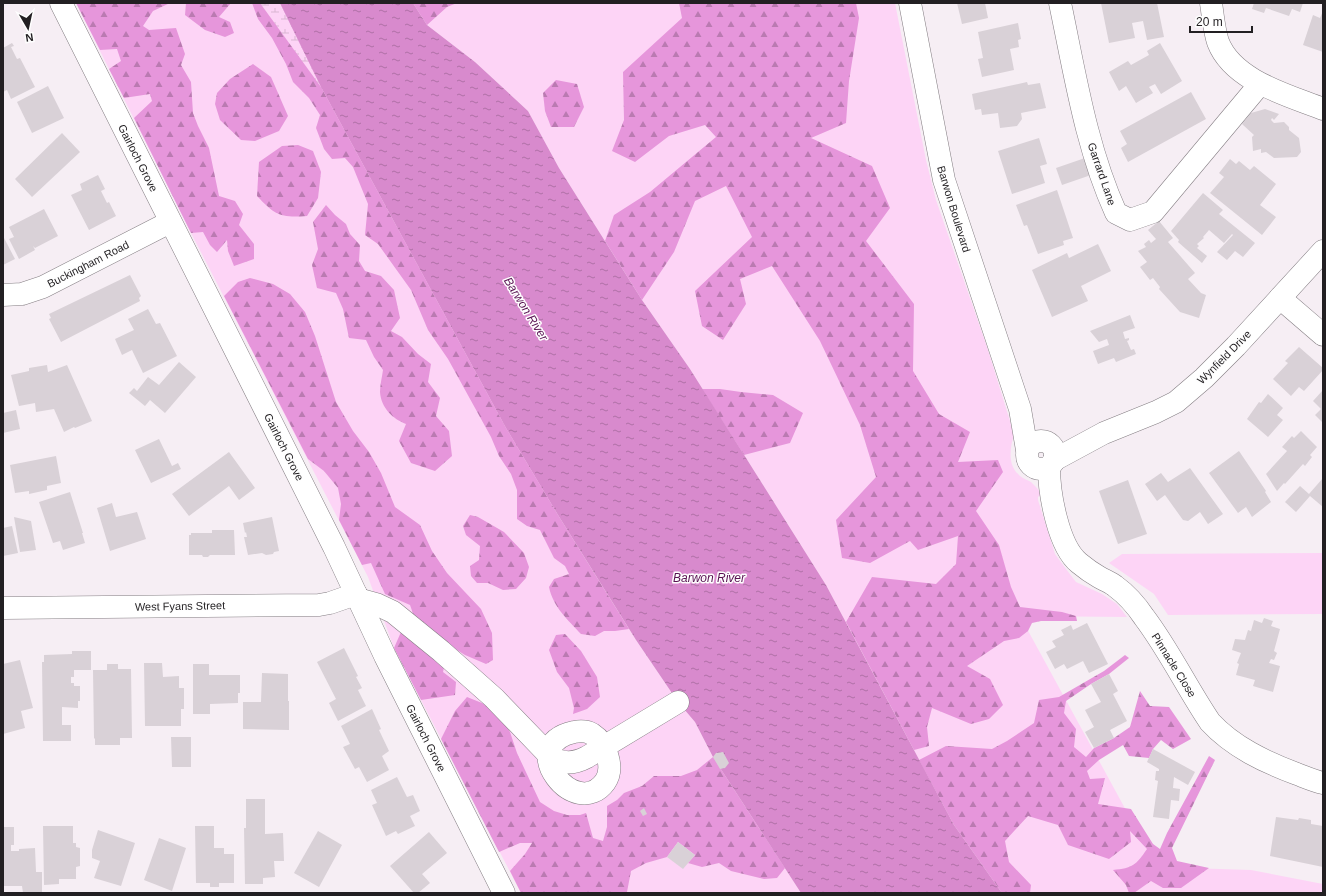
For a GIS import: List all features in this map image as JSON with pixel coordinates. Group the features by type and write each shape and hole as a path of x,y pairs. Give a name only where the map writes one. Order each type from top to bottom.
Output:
{"street":[{"name":"Gairloch Grove","path":"61,3 330,540 385,656 504,893"},
{"name":"Barwon Boulevard","path":"910,3 944,180 1020,409 1042,455"},
{"name":"Garrard Lane","path":"1060,3 1083,116 1107,193 1116,213 1130,220 1153,212 1260,84"},
{"path":"1211,3 1218,42 1227,58 1240,71 1260,84 1323,109"},
{"name":"Buckingham Road","path":"3,295 22,294 43,287 170,222"},
{"name":"Wynfield Drive","path":"1042,455 1104,433 1156,412 1176,402 1204,378 1231,351 1323,251"},
{"path":"1280,298 1323,335"},
{"name":"Pinnacle Close","path":"1042,455 1049,476 1055,515 1069,551 1078,562 1098,577 1114,585 1129,598 1145,617 1210,722 1220,733 1252,754 1287,770 1323,783"},
{"path":"357,597 393,612 429,640 494,698 549,755 561,762 583,760 678,702"},
{"name":"West Fyans Street","path":"3,608 319,605 357,597"},
{"path":"574,732 586,732 592,734 604,748 609,764 609,774 607,779 598,789 582,793 573,792 561,784 552,768 549,755 550,748 557,738 574,732"}],"green space":[{"path":"76,3 280,3 558,515 636,640 678,702 695,722 713,757 801,893 521,893 394,648 368,577 191,233"},
{"path":"76,3 170,3 153,11 143,26 149,30 176,28 185,54 181,65 191,82 193,113 209,148 219,196 235,201 243,214 239,225 254,244 254,259 234,266 228,251 227,240 217,252 210,245 203,232 191,233 134,118 152,101 150,94 124,98 109,69 121,61 117,49 100,50"},
{"path":"186,3 231,3 219,17 230,22 234,33 225,37 205,30 185,15"},
{"path":"252,3 280,3 321,87 506,428 629,629 604,631 595,636 581,634 557,607 549,587 554,579 569,574 565,566 554,558 540,530 527,526 517,519 517,490 511,474 499,456 491,437 448,359 428,330 411,290 378,244 365,235 368,204 353,167 345,158 332,159 324,149 316,128 320,115 309,98 293,82 286,64 272,38 258,19"},
{"path":"260,3 280,3 321,87"},
{"path":"413,3 895,3 926,160 936,200 988,350 1014,434 1011,445 1011,462 1016,472 1031,482 1042,494 1038,497 1038,500 1055,554 1063,565 1076,582 1102,594 1117,604 1127,617 1020,616 1157,867 1251,870 1323,884 1323,893 1002,893 954,825 826,585 690,369 642,300 559,168 528,111 475,62 427,25"},
{"path":"413,3 457,3 447,7 427,25"},
{"path":"679,3 856,3 859,18 849,81 846,123 811,138 872,166 890,208 866,241 914,304 913,371 939,414 970,432 958,462 998,460 1003,472 976,511 999,545 1011,587 1020,607 1062,612 1076,616 1077,621 1041,621 1032,623 1028,631 1019,638 1004,641 967,666 990,679 1003,705 989,719 971,724 932,708 927,727 929,746 914,750 846,622 872,577 936,584 956,564 958,536 918,550 910,541 870,563 842,558 836,520 876,477 860,425 820,341 772,266 740,279 746,304 723,340 702,326 695,291 752,237 726,186 695,201 674,252 642,300 605,241 614,215 650,192 716,137 705,125 669,136 635,162 612,151 624,120 623,72 682,18"},
{"path":"253,64 271,77 288,116 279,131 255,141 241,140 220,120 215,104 217,93 230,79"},
{"path":"556,80 577,84 584,107 574,127 551,127 545,111 543,93"},
{"path":"298,145 313,151 321,172 318,198 307,216 284,216 274,211 257,196 259,162 282,146"},
{"path":"326,205 346,224 350,234 360,245 359,261 365,271 381,276 394,290 400,318 391,331 402,337 418,354 431,364 428,382 440,398 436,416 449,431 452,456 435,471 411,463 399,441 406,424 388,412 381,398 380,389 383,370 374,357 366,340 349,338 343,309 336,293 317,288 312,265 318,249 313,222"},
{"path":"250,278 273,284 290,294 305,312 315,336 336,402 381,473 395,507 420,525 432,551 447,573 481,609 492,633 493,660 486,664 465,655 449,645 443,672 456,682 455,695 421,700 394,648 401,632 416,622 410,605 385,594 371,563 362,565 339,520 341,504 338,488 324,471 308,459 224,296 238,282"},
{"path":"702,389 720,389 773,395 803,413 790,443 744,455"},
{"path":"470,515 478,517 504,532 524,553 529,567 526,578 516,589 503,590 488,583 477,583 471,576 470,566 479,560 480,546 466,535 463,526"},
{"path":"1323,553 1323,614 1168,615 1154,594 1109,563 1122,554"},
{"path":"565,634 581,651 597,677 600,697 587,709 573,714 574,708 569,688 557,672 549,650 556,635"},
{"path":"1125,655 1129,658 1109,674 1066,701 1064,713 1076,729 1074,747 1086,757 1094,748 1114,738 1130,727 1140,691 1150,706 1169,707 1191,739 1173,749 1161,740 1153,749 1149,758 1129,756 1123,745 1099,760 1087,771 1090,779 1105,778 1098,804 1131,809 1153,844 1160,849 1167,833 1209,756 1215,760 1172,848 1177,861 1209,868 1181,888 1163,888 1151,881 1134,893 1129,893 1126,885 1113,870 1130,867 1140,859 1147,849 1130,831 1131,842 1109,859 1068,845 1058,825 1028,816 1005,841 1009,862 1031,885 1030,893 1002,893 954,825 919,760 946,746 992,749 1034,723 1039,700 1059,697 1104,671"},
{"path":"467,697 482,703 498,713 510,732 517,753 540,802 554,811 567,815 580,815 586,813 593,838 603,841 607,827 607,806 617,800 624,793 642,786 654,776 681,776 697,770 713,757 785,868 777,878 764,879 731,871 719,863 702,867 688,863 695,855 678,842 667,857 646,863 631,871 627,892 625,893 521,893 510,871 525,854 532,843 520,843 499,852 441,739 455,711"}],"water":[{"name":"Barwon River","path":"280,3 413,3 427,25 475,62 528,111 559,168 642,300 690,369 826,585 954,825 1002,893 801,893 713,757 695,722 678,702 636,640 506,428 321,87"}],"building":[{"path":"957,3 985,3 988,18 962,24"},
{"path":"1101,3 1157,3 1164,37 1147,40 1143,21 1132,23 1135,38 1109,43"},
{"path":"1254,3 1303,3 1300,12 1292,9 1289,16 1266,8 1264,13 1252,9"},
{"path":"1323,11 1323,52 1303,45 1313,15 1320,18"},
{"path":"1018,23 1021,39 1018,40 1019,47 1010,49 1014,70 982,77 978,59 983,58 978,32"},
{"path":"12,43 14,46 11,47 17,59 20,58 35,87 11,99 7,90 3,92 3,48"},
{"path":"1160,43 1182,81 1161,94 1155,84 1149,87 1153,93 1136,103 1126,86 1119,91 1109,72 1128,61 1131,65 1149,55 1147,51"},
{"path":"1027,82 1028,85 1040,83 1046,108 1021,113 1022,119 1017,126 1000,128 998,113 982,115 981,109 975,110 972,94"},
{"path":"48,86 64,118 32,133 17,102"},
{"path":"1191,92 1206,119 1128,162 1121,148 1127,144 1120,131"},
{"path":"1265,109 1279,114 1274,120 1272,118 1271,120 1274,123 1284,122 1289,127 1289,130 1299,138 1301,152 1297,157 1274,158 1266,152 1261,153 1261,149 1253,151 1252,137 1254,135 1242,124 1251,113"},
{"path":"62,133 80,152 32,197 15,179"},
{"path":"1039,138 1047,164 1040,166 1045,183 1012,194 998,151"},
{"path":"1085,158 1091,175 1062,185 1056,168"},
{"path":"1230,159 1236,164 1239,161 1250,170 1254,166 1276,184 1260,205 1276,217 1262,235 1210,193 1224,177 1219,173"},
{"path":"98,175 105,189 101,191 107,203 109,202 116,216 89,230 71,195 82,190 80,184"},
{"path":"1057,190 1073,238 1063,241 1064,245 1038,254 1027,225 1024,226 1016,205"},
{"path":"1203,193 1223,210 1219,214 1255,243 1243,257 1235,251 1227,260 1217,252 1233,235 1232,234 1224,243 1209,230 1203,237 1204,238 1197,244 1199,246 1197,248 1207,256 1202,263 1178,242 1179,240 1171,231"},
{"path":"44,209 58,236 35,248 33,246 35,250 19,259 9,239 14,237 9,227"},
{"path":"1159,221 1173,238 1168,242 1195,273 1188,279 1201,293 1206,295 1199,318 1180,312 1159,289 1160,287 1153,278 1150,280 1140,267 1147,262 1138,251 1146,247 1144,244 1149,240 1151,243 1156,239 1148,230"},
{"path":"3,236 15,259 3,265"},
{"path":"1098,244 1111,271 1081,286 1088,301 1052,317 1032,270 1067,253 1069,258"},
{"path":"130,275 141,296 139,298 140,301 61,342 49,319 51,318 49,314"},
{"path":"148,309 156,324 160,323 177,356 143,373 132,350 122,355 115,339 134,330 128,319"},
{"path":"1130,315 1135,328 1123,332 1125,339 1129,338 1127,341 1131,350 1134,349 1136,354 1116,362 1114,358 1098,364 1093,351 1109,345 1107,339 1099,342 1090,331"},
{"path":"1299,347 1323,368 1323,370 1304,391 1299,387 1291,396 1273,379 1288,363 1285,361"},
{"path":"179,362 196,377 165,413 150,400 145,406 129,393 134,388 137,391 148,377 159,385"},
{"path":"47,365 48,372 67,365 92,421 64,432 54,409 36,412 35,403 19,406 11,375 29,371 29,368"},
{"path":"1323,390 1323,423 1315,415 1321,409 1313,401"},
{"path":"1268,394 1283,408 1277,415 1283,420 1268,437 1247,419 1259,402 1261,403"},
{"path":"16,410 20,429 3,433 3,413"},
{"path":"1301,431 1317,447 1310,455 1312,457 1305,466 1303,464 1277,491 1266,474 1287,451 1282,447 1292,436 1294,438"},
{"path":"159,439 172,466 178,463 181,469 151,483 135,450"},
{"path":"1239,451 1266,491 1265,492 1271,502 1252,517 1246,507 1238,513 1209,473"},
{"path":"229,452 255,488 239,500 229,486 189,516 172,494"},
{"path":"56,456 61,483 47,486 47,490 29,494 29,491 15,493 10,465"},
{"path":"1190,468 1223,514 1208,524 1200,512 1188,521 1183,520 1165,495 1157,501 1145,484 1161,473 1168,482"},
{"path":"1323,478 1323,507 1310,496 1296,512 1285,502 1300,486 1309,494"},
{"path":"1128,480 1147,534 1118,544 1099,491"},
{"path":"70,492 85,543 63,550 60,541 53,543 39,502"},
{"path":"112,503 116,517 137,512 146,539 110,551 97,508"},
{"path":"14,517 31,521 36,550 20,552"},
{"path":"272,517 279,551 266,555 262,553 248,555 244,537 247,537 243,523"},
{"path":"12,526 18,553 3,556 3,528"},
{"path":"212,530 234,530 235,555 210,555 208,557 203,557 202,555 189,555 189,535 191,535 191,533 212,533"},
{"path":"1264,618 1273,621 1271,626 1280,629 1274,651 1277,653 1274,660 1271,659 1269,663 1280,666 1273,692 1253,686 1255,680 1236,675 1239,664 1237,663 1241,653 1232,650 1235,639 1245,640 1248,630 1251,631 1254,620 1262,623"},
{"path":"1087,623 1108,664 1089,673 1083,661 1067,669 1064,664 1055,669 1046,652 1056,647 1052,641 1064,635 1061,630 1071,625 1073,630"},
{"path":"344,648 358,676 356,677 362,688 358,690 366,706 338,721 329,703 336,699 317,662"},
{"path":"72,651 91,651 91,670 74,670 74,677 71,677 71,683 74,683 74,686 80,686 80,701 78,701 78,708 62,707 62,725 71,725 71,741 43,741 42,662 44,662 44,655 72,654"},
{"path":"20,660 33,708 21,711 25,728 3,734 3,664"},
{"path":"144,663 162,663 163,677 179,676 179,688 184,688 184,709 181,709 181,726 145,726"},
{"path":"107,664 118,664 118,669 131,669 132,738 120,738 120,745 95,745 93,670 107,670"},
{"path":"193,664 209,664 209,675 240,675 240,693 238,693 238,703 210,704 210,714 193,714"},
{"path":"262,673 288,674 289,730 243,729 243,702 261,702"},
{"path":"1109,674 1118,691 1113,694 1127,721 1110,730 1114,738 1094,748 1085,732 1094,727 1085,710 1101,702 1091,684"},
{"path":"372,709 381,729 379,730 389,751 382,756 389,770 367,782 359,767 355,769 343,747 350,744 341,726"},
{"path":"171,737 191,737 191,767 172,767"},
{"path":"1153,749 1195,772 1188,785 1174,777 1173,788 1180,789 1179,801 1171,800 1169,819 1153,817 1158,781 1155,780 1156,771 1159,771 1159,769 1147,762"},
{"path":"723,752 729,763 725,768 720,769 713,757 716,753"},
{"path":"397,777 407,797 413,795 420,811 410,816 415,826 398,834 396,831 386,836 372,805 377,803 371,790"},
{"path":"246,799 265,799 265,834 283,833 284,861 274,861 275,877 263,878 263,884 245,884 244,828 246,828"},
{"path":"644,808 647,814 643,816 640,811"},
{"path":"1276,817 1311,820 1311,824 1323,826 1323,867 1270,856"},
{"path":"43,826 73,826 73,843 76,843 76,847 80,848 80,866 76,867 76,879 59,879 59,884 44,885"},
{"path":"195,826 214,826 214,848 224,848 224,854 234,854 234,883 219,883 219,887 210,887 210,883 196,883"},
{"path":"3,827 14,827 14,845 11,845 11,851 35,848 36,872 42,872 42,892 23,893 22,886 3,886"},
{"path":"98,830 135,843 121,886 94,878 100,861 92,858 92,850"},
{"path":"318,831 342,845 319,887 294,873"},
{"path":"429,832 447,853 422,874 430,883 418,893 414,893 390,866"},
{"path":"159,838 186,848 172,891 144,880"},
{"path":"678,842 695,855 683,869 667,857"}]}
